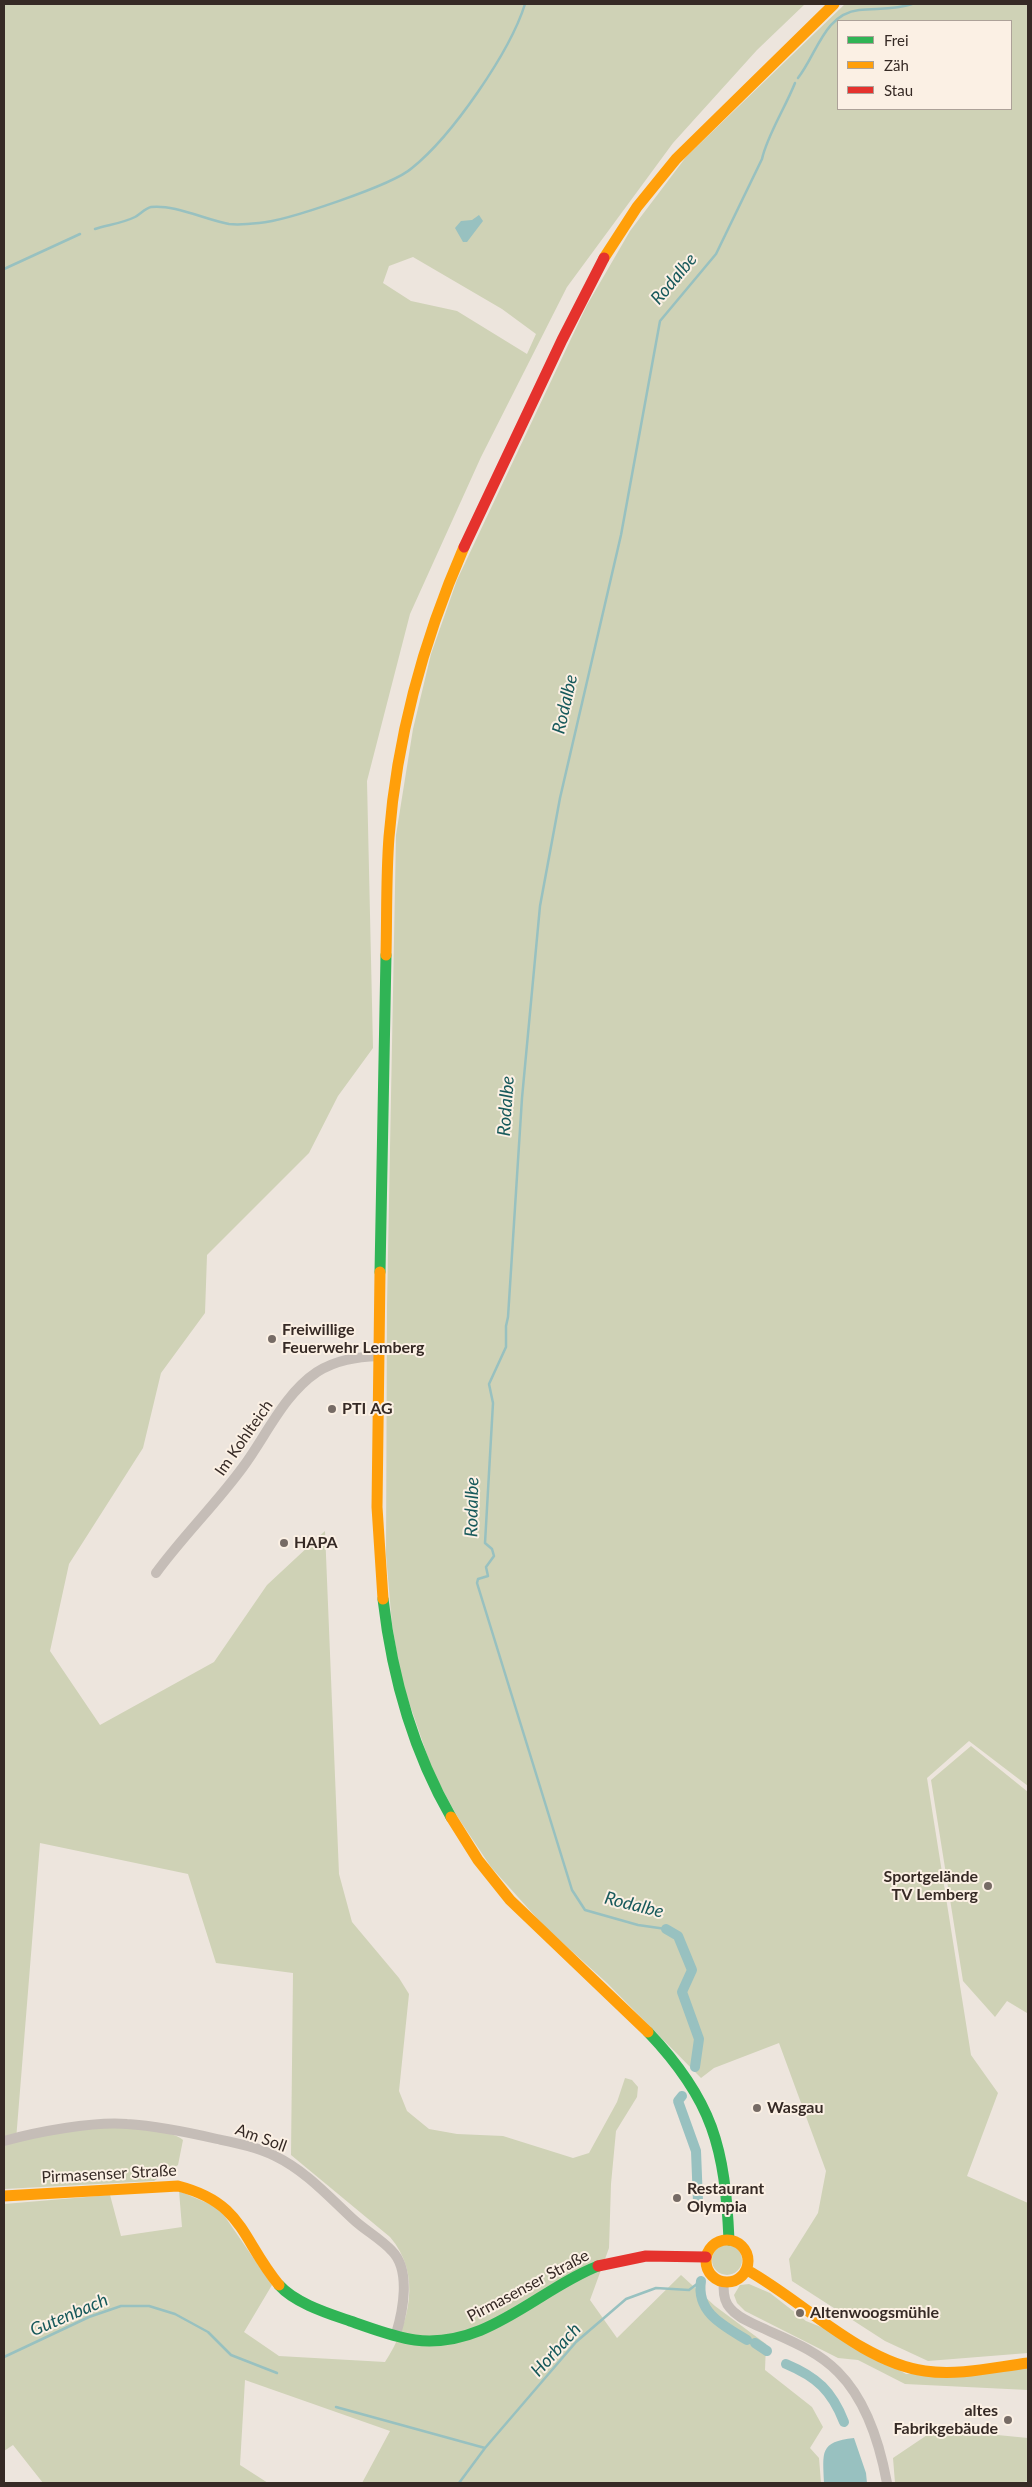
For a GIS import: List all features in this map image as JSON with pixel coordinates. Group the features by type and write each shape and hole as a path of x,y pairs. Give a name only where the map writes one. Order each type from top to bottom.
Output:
{"street":[{"path":"729,2240 722,2159 714,2130 699,2098 661,2046 525,1916 486,1870 447,1812 415,1744 393,1671 382,1594 378,1474 389,839 399,756 408,708 434,622 469,535 581,302 621,230 655,182 680,154 834,4"},
{"name":"Im Kohlteich","path":"156,1573 182,1538 238,1473 299,1387 317,1372 340,1361 379,1356"},
{"name":"Am Soll","path":"4,2141 30,2134 127,2124 190,2133 245,2145 274,2155 326,2192 355,2221 394,2252 402,2268 402,2305 396,2334"},
{"name":"Pirmasenser Straße","path":"4,2196 178,2186 205,2192 216,2198 233,2215 265,2266 291,2296 316,2308 413,2340 438,2342 464,2337 492,2326 570,2279 605,2263 656,2255 706,2257"},
{"path":"723,2240 729,2240 744,2248 748,2258 747,2270 740,2279 724,2282 712,2276 706,2264 706,2257 712,2246 723,2240"},
{"path":"747,2270 776,2285 858,2343 904,2366 925,2371 956,2372 1028,2363"},
{"path":"724,2282 725,2299 734,2313 825,2360 844,2379 859,2401 870,2426 881,2457 887,2483"}],"green space":[{"path":"4,4 805,4 757,50 673,143 567,287 481,457 410,614 367,781 373,1048 338,1096 309,1153 207,1255 205,1313 161,1373 143,1448 69,1564 50,1651 100,1725 214,1662 267,1585 325,1531 339,1874 352,1922 399,1978 409,1994 399,2091 407,2111 429,2129 457,2134 503,2136 573,2158 589,2153 617,2102 625,2078 632,2080 638,2087 637,2097 616,2131 611,2184 609,2248 590,2300 617,2338 681,2275 715,2306 766,2344 765,2370 812,2407 823,2427 810,2448 819,2458 821,2483 362,2483 390,2431 245,2380 240,2465 268,2483 43,2483 13,2445 4,2451 4,2204 110,2195 121,2236 182,2227 179,2191 219,2208 272,2285 244,2332 279,2356 385,2362 401,2332 409,2299 409,2283 400,2251 390,2237 291,2155 293,1973 216,1963 188,1874 40,1843 16,2140 70,2130 126,2128 162,2132 183,2140 178,2165 154,2181 4,2189","holes":["413,257 502,309 536,334 527,354 457,311 411,301 383,283 389,266"]},
{"path":"845,4 1028,4 1028,1786 969,1741 927,1778 971,2055 998,2093 967,2176 1028,2203 1028,2353 928,2361 885,2341 792,2281 789,2259 818,2213 826,2171 779,2043 714,2068 701,2078 607,1983 544,1926 491,1867 457,1816 433,1772 401,1679 392,1624 386,1555 387,1305 396,835 413,729 431,654 457,580 587,305 630,231 686,157"},
{"name":"Sportgelände TV Lemberg","path":"971,1746 1028,1792 1027,2013 1007,2001 995,2017 963,1981 931,1780"},
{"path":"727,2245 738,2249 742,2260 738,2271 727,2275 716,2271 712,2260 716,2249"},
{"path":"749,2284 770,2293 806,2321 826,2329 906,2374 1028,2368 1028,2390 905,2384 858,2360 838,2358 745,2311 737,2303 734,2295 740,2285"},
{"path":"936,2429 1028,2438 1028,2481 1019,2483 895,2483 893,2458"}],"water":[{"path":"479,215 483,221 467,242 463,242 455,228 461,221 472,220"},
{"path":"854,2438 866,2473 867,2483 824,2483 823,2463 826,2450 834,2442"}],"waterway":[{"path":"95,229 130,219 151,207 180,210 229,224 273,221 338,201 401,175 428,154 478,92 507,45 525,4"},
{"name":"Rodalbe","path":"798,78 822,36 837,19 847,13 859,10 893,8 912,4"},
{"name":"Rodalbe","path":"666,1929 638,1925 585,1910 572,1890 477,1583 478,1579 488,1576 486,1567 494,1556 492,1549 485,1543 493,1403 489,1384 506,1347 522,1098 540,906 560,798 621,535 660,321 716,254 762,159 764,150 795,83"},
{"path":"4,269 80,234"},
{"name":"Rodalbe","path":"666,1929 678,1936 692,1970 682,1992 699,2039 695,2067"},
{"name":"Rodalbe","path":"682,2096 678,2101 696,2151 698,2202"},
{"name":"Horbach","path":"459,2483 485,2448 576,2342 626,2299 656,2288 689,2290 701,2281"},
{"name":"Rodalbe","path":"701,2281 703,2302 707,2310 721,2324 747,2340"},
{"name":"Gutenbach","path":"4,2357 89,2317 121,2306 149,2306 175,2314 208,2332 231,2355 277,2373"},
{"name":"Rodalbe","path":"755,2343 767,2351"},
{"name":"Rodalbe","path":"786,2364 806,2374 822,2386 829,2393 844,2422"},
{"name":"Gutenbach","path":"336,2407 485,2448"}],"traffic: fast":[{"path":"380,1272 386,955"},
{"path":"383,1599 392,1656 406,1712 425,1765 451,1817"},
{"path":"648,2032 688,2080 701,2103 711,2127 719,2152 724,2178 729,2240"},
{"path":"279,2285 302,2302 331,2315 399,2337 415,2340 441,2340 465,2336 488,2327 576,2276 598,2266"}],"traffic: slow":[{"path":"604,258 637,207 676,159 834,4"},
{"path":"386,955 389,837 398,762 405,725 424,653 449,582 464,547"},
{"path":"380,1272 377,1507 383,1599"},
{"path":"451,1817 478,1860 510,1900 648,2032"},
{"path":"4,2196 178,2186 200,2193 216,2202 229,2213 279,2285"},
{"path":"731,2240 739,2243 745,2249 748,2261 745,2273 739,2279 723,2282 715,2279 709,2273 706,2257 709,2249 715,2243 731,2240"},
{"path":"747,2270 855,2343 878,2356 901,2365 925,2371 951,2372 1028,2363"}],"traffic: jam":[{"path":"464,547 562,340 604,258"},
{"path":"598,2266 646,2256 706,2257"}],"place":[{"name":"Freiwillige Feuerwehr Lemberg","path":"272,1339"},
{"name":"PTI AG","path":"332,1409"},
{"name":"HAPA","path":"284,1543"},
{"name":"Sportgelände TV Lemberg","path":"988,1886"},
{"name":"Wasgau","path":"757,2108"},
{"name":"Restaurant Olympia","path":"677,2198"},
{"name":"Altenwoogsmühle","path":"800,2313"},
{"name":"altes Fabrikgebäude","path":"1008,2420"}]}
